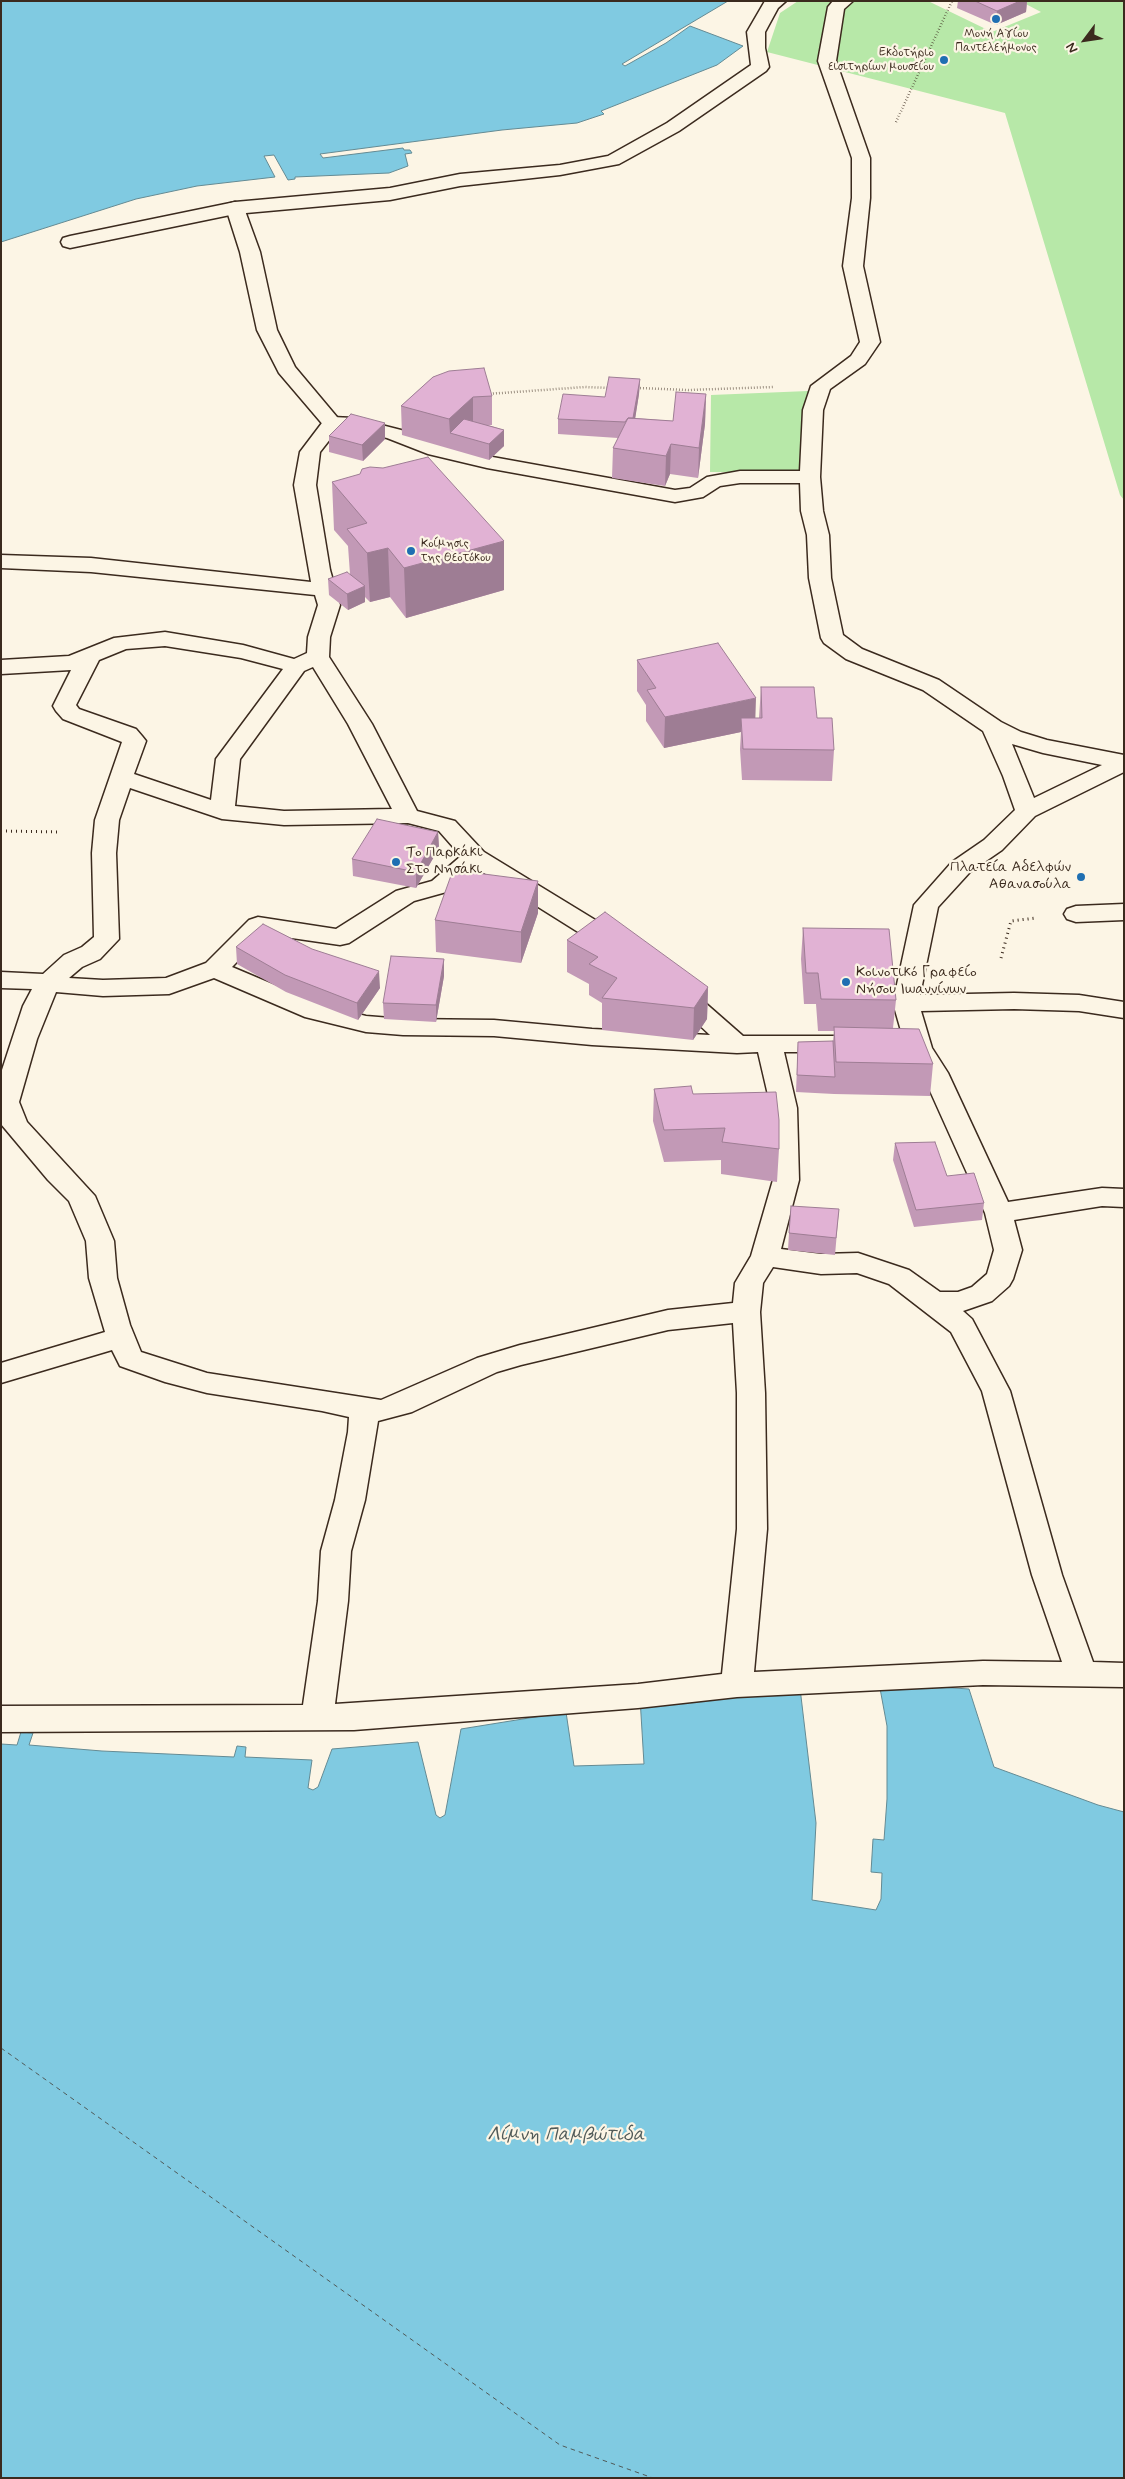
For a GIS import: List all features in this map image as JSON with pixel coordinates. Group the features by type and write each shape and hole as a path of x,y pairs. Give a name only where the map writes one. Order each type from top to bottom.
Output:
{"street":[{"path":"70,242 235,208 390,194 460,180 560,170 613,160 673,127 760,67 756,48 756,32 771,5 778,1"},
{"path":"845,1 836,7 827,61 861,158 861,198 853,266 870,342 858,360 821,386 813,410 810,476 812,511 818,535 820,578 832,638 854,654 931,686 993,728 1043,746 1124,763"},
{"path":"235,208 250,252 267,330 286,369 332,423 354,424 386,432 435,450 487,462 675,496 696,494 714,481 740,477 810,476"},
{"path":"222,812 228,759 286,683 307,662 319,637 329,605 309,517 305,486 310,452 332,423"},
{"path":"1,561 91,565 325,590"},
{"path":"1,668 73,663 122,643 171,639 307,662 360,724 408,816"},
{"path":"90,656 64,706 71,714 118,730 133,738 134,744 107,820 105,833 107,939 91,953 73,961 49,982 36,1006 3,1102 15,1125 58,1174 81,1196 100,1241 103,1278 130,1359 165,1372 207,1383 322,1400 364,1410 382,1411 402,1405 487,1365 520,1355 668,1320 746,1312"},
{"path":"993,728 1015,776 1027,811"},
{"path":"934,1302 960,1302 982,1294 999,1279 1008,1250 999,1213 935,1073 919,1048 905,1039 906,1004 926,905 961,867 993,845 1027,811 1124,763"},
{"path":"122,778 222,812 284,818 408,816 447,826 475,857 579,920 633,958"},
{"path":"1,980 49,982 67,986 139,988 168,986 215,969 258,925 340,937 405,896 441,886 475,857"},
{"path":"1076,914 1124,912"},
{"path":"215,969 314,1011 366,1024 403,1027 494,1028 556,1032 592,1037 737,1045 769,1043 829,1045 857,1042"},
{"path":"664,981 737,1045"},
{"path":"906,1004 1023,1001 1079,1003 1124,1010"},
{"path":"738,1685 752,1529 751,1394 746,1312 749,1283 765,1256 786,1180 787,1162 784,1108 769,1043"},
{"path":"999,1213 1069,1201 1124,1198"},
{"path":"765,1256 821,1264 858,1263 899,1277 934,1302 962,1326 996,1391 1047,1575 1081,1673"},
{"path":"1,1372 121,1336"},
{"path":"317,1718 330,1627 336,1551 352,1490 363,1432 364,1410"},
{"path":"1,1719 317,1718 406,1715 638,1696 738,1685 983,1673 1124,1675"}],"path":[{"path":"894,126 952,1"},
{"path":"632,388 688,390 821,386"},
{"path":"482,394 585,387 613,388"},
{"path":"1,831 105,833"}],"green space":[{"path":"798,1 928,1 992,32 1041,12 1020,1 1124,1 1124,500 1120,495 1005,113 767,52 780,13"},
{"path":"808,391 803,473 710,472 711,395"}],"water":[{"path":"1,1 728,1 622,64 625,66 666,43 690,26 743,46 717,65 601,111 604,114 577,123 502,130 320,154 323,158 403,148 404,150 410,150 412,153 405,154 408,166 389,173 295,177 295,179 288,180 274,155 264,156 275,177 197,186 136,199 1,242"},
{"name":"Λίμνη Παμβώτιδα","path":"879,1683 969,1689 994,1767 1098,1805 1124,1812 1124,2478 1,2478 1,1744 17,1745 21,1732 33,1733 29,1745 102,1751 234,1757 237,1746 246,1747 245,1757 312,1760 308,1788 313,1790 318,1787 332,1749 418,1742 436,1815 440,1818 445,1815 461,1729 566,1712 574,1766 644,1764 640,1698 800,1688 816,1823 812,1900 876,1910 881,1899 882,1873 871,1872 873,1839 884,1840 887,1799 887,1726"}],"building":[{"path":"975,1 1020,1 997,11"},
{"path":"484,368 492,396 473,397 449,419 401,406 433,377 449,371"},
{"path":"609,377 640,379 633,418 628,418 625,422 558,419 563,394 605,397"},
{"path":"676,392 706,394 699,448 671,444 666,456 613,448 628,418 673,421"},
{"path":"351,414 385,423 362,445 329,436"},
{"path":"464,419 504,430 489,444 450,433"},
{"path":"428,457 504,541 404,568 388,548 367,553 347,529 367,523 332,482 360,474 362,469 370,467 383,468"},
{"path":"347,572 365,586 347,594 328,579"},
{"path":"718,643 756,698 665,717 647,690 656,688 637,660"},
{"path":"761,687 814,687 817,718 832,718 834,750 743,749 741,718 762,718"},
{"path":"377,819 438,832 416,872 352,859"},
{"path":"453,870 538,881 521,932 435,920"},
{"path":"605,912 708,987 694,1008 602,998 617,978 589,964 598,957 567,940"},
{"path":"263,924 312,949 379,971 357,1003 285,975 236,947"},
{"path":"803,928 889,929 896,1000 821,999 818,973 806,973"},
{"path":"391,956 444,959 436,1005 383,1003"},
{"path":"834,1027 919,1029 933,1064 836,1062"},
{"path":"833,1041 835,1077 797,1075 798,1042"},
{"path":"691,1086 693,1094 776,1092 779,1120 779,1149 722,1142 725,1128 664,1130 654,1089"},
{"path":"935,1142 947,1176 974,1173 984,1203 916,1210 895,1143"},
{"path":"791,1206 839,1209 836,1238 789,1233"}],"ferry route":[{"path":"1,2048 560,2445 653,2478"}],"place":[{"name":"Μονή Αγίου Παντελεήμονος","path":"996,19"},
{"name":"Εκδοτήριο εισιτηρίων μουσείου","path":"944,60"},
{"name":"Κοίμησις της Θεοτόκου","path":"411,551"},
{"name":"Το Παρκάκι Στο Νησάκι","path":"396,862"},
{"name":"Πλατεία Αδελφών Αθανασούλα","path":"1081,877"},
{"name":"Κοινοτικό Γραφείο Νήσου Ιωαννίνων","path":"846,982"}]}
